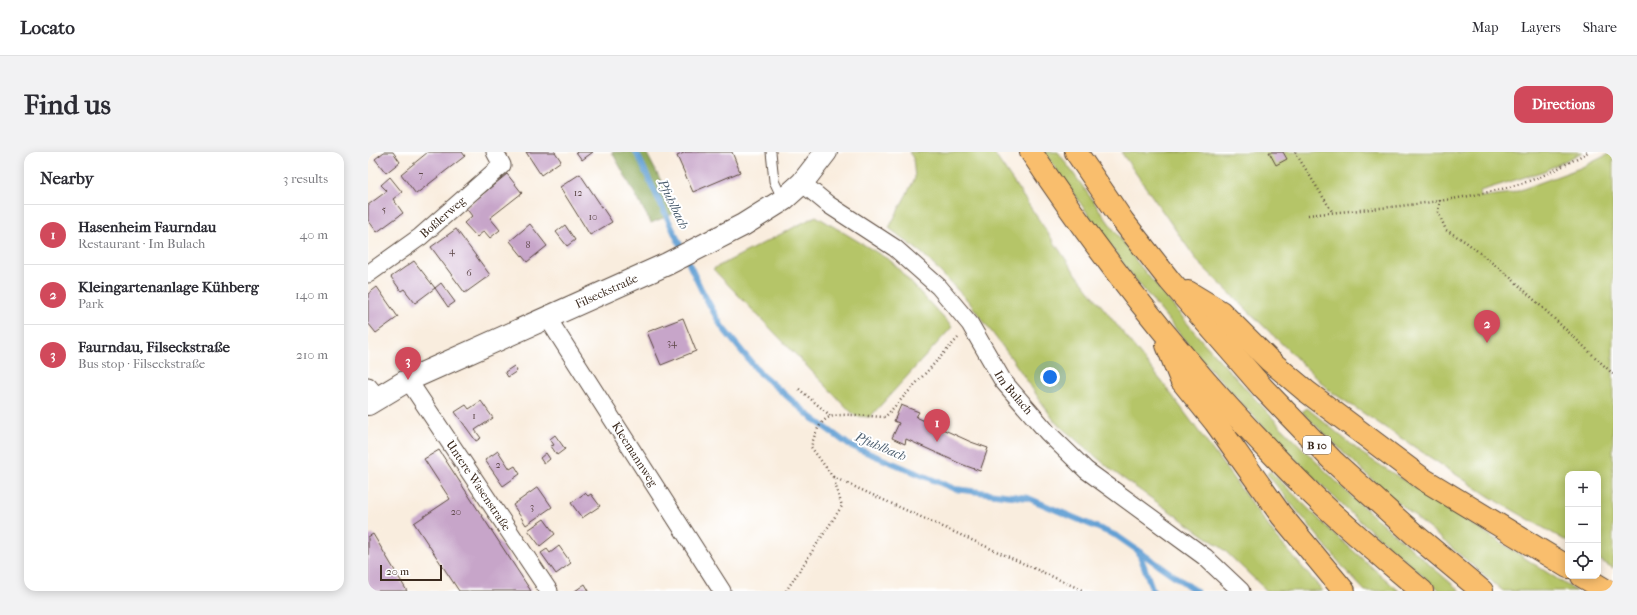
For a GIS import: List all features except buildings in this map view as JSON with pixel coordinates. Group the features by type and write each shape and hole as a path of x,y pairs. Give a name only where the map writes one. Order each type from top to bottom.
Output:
{"highway":[{"path":"1031,152 1100,252 1161,329 1235,414 1314,495 1422,591"},
{"name":"B 10","path":"1076,152 1123,221 1170,281 1262,387 1334,462 1415,536 1482,591"},
{"name":"B 10","path":"1170,281 1221,312 1269,360 1306,391 1423,479 1565,565"},
{"path":"1161,329 1181,380 1215,422 1281,515 1344,591"},
{"path":"1587,579 1607,591"}],"street":[{"name":"Boßlerweg","path":"368,274 420,237 502,165 495,152"},
{"name":"Filseckstraße","path":"371,396 667,264 743,225 783,200 802,183 826,152"},
{"name":"Im Bulach","path":"802,183 829,205 895,248 939,287 970,324 1003,381 1048,433 1086,470 1205,557 1241,591"},
{"name":"Kleemannweg","path":"547,318 722,591"},
{"name":"Untere Wasenstraße","path":"408,380 549,591"}],"lane":[{"path":"771,152 774,181 783,200"}],"path":[{"path":"1295,152 1333,213"},
{"path":"1308,215 1378,209 1472,196 1515,186 1560,168 1588,152"},
{"path":"1440,200 1438,212 1446,230 1466,242 1511,278 1613,374"},
{"path":"786,591 842,506 833,477 811,447 816,432 826,419 838,415 886,417 970,324"},
{"path":"799,389 832,417"},
{"path":"833,477 1084,591"}],"green space":[{"path":"612,152 646,152 677,212 651,223"},
{"path":"909,152 993,152 1073,270 1166,387 1277,538 1323,591 1267,591 1222,548 1114,472 1055,422 1012,359 969,302 923,254 889,228 915,178 913,158"},
{"path":"1044,152 1058,152 1137,262 1202,341 1281,427 1354,499 1460,591 1440,591 1345,508 1273,437 1192,349 1127,269"},
{"path":"1121,152 1583,152 1544,171 1480,191 1481,197 1512,193 1580,168 1613,152 1613,568 1601,561 1601,471 1565,471 1565,540 1490,497 1330,391 1198,262"},
{"path":"816,216 891,261 952,327 870,417 855,416 713,269"},
{"path":"1307,408 1363,454 1576,591 1503,591 1382,489 1302,412"},
{"path":"1270,471 1332,532 1399,591 1365,591 1347,572 1267,474"}],"waterway":[{"name":"Pfuhlbach","path":"636,152 701,289 722,327 759,372 811,417 849,445 955,489 1028,498 1117,536 1196,591"},
{"path":"1138,550 1153,591"}],"place":[{"name":"Kleingartenanlage Kühberg","path":"1487,343"},
{"name":"Faurndau, Filseckstraße","path":"408,380"},
{"name":"Hasenheim Faurndau","path":"937,442"}]}
